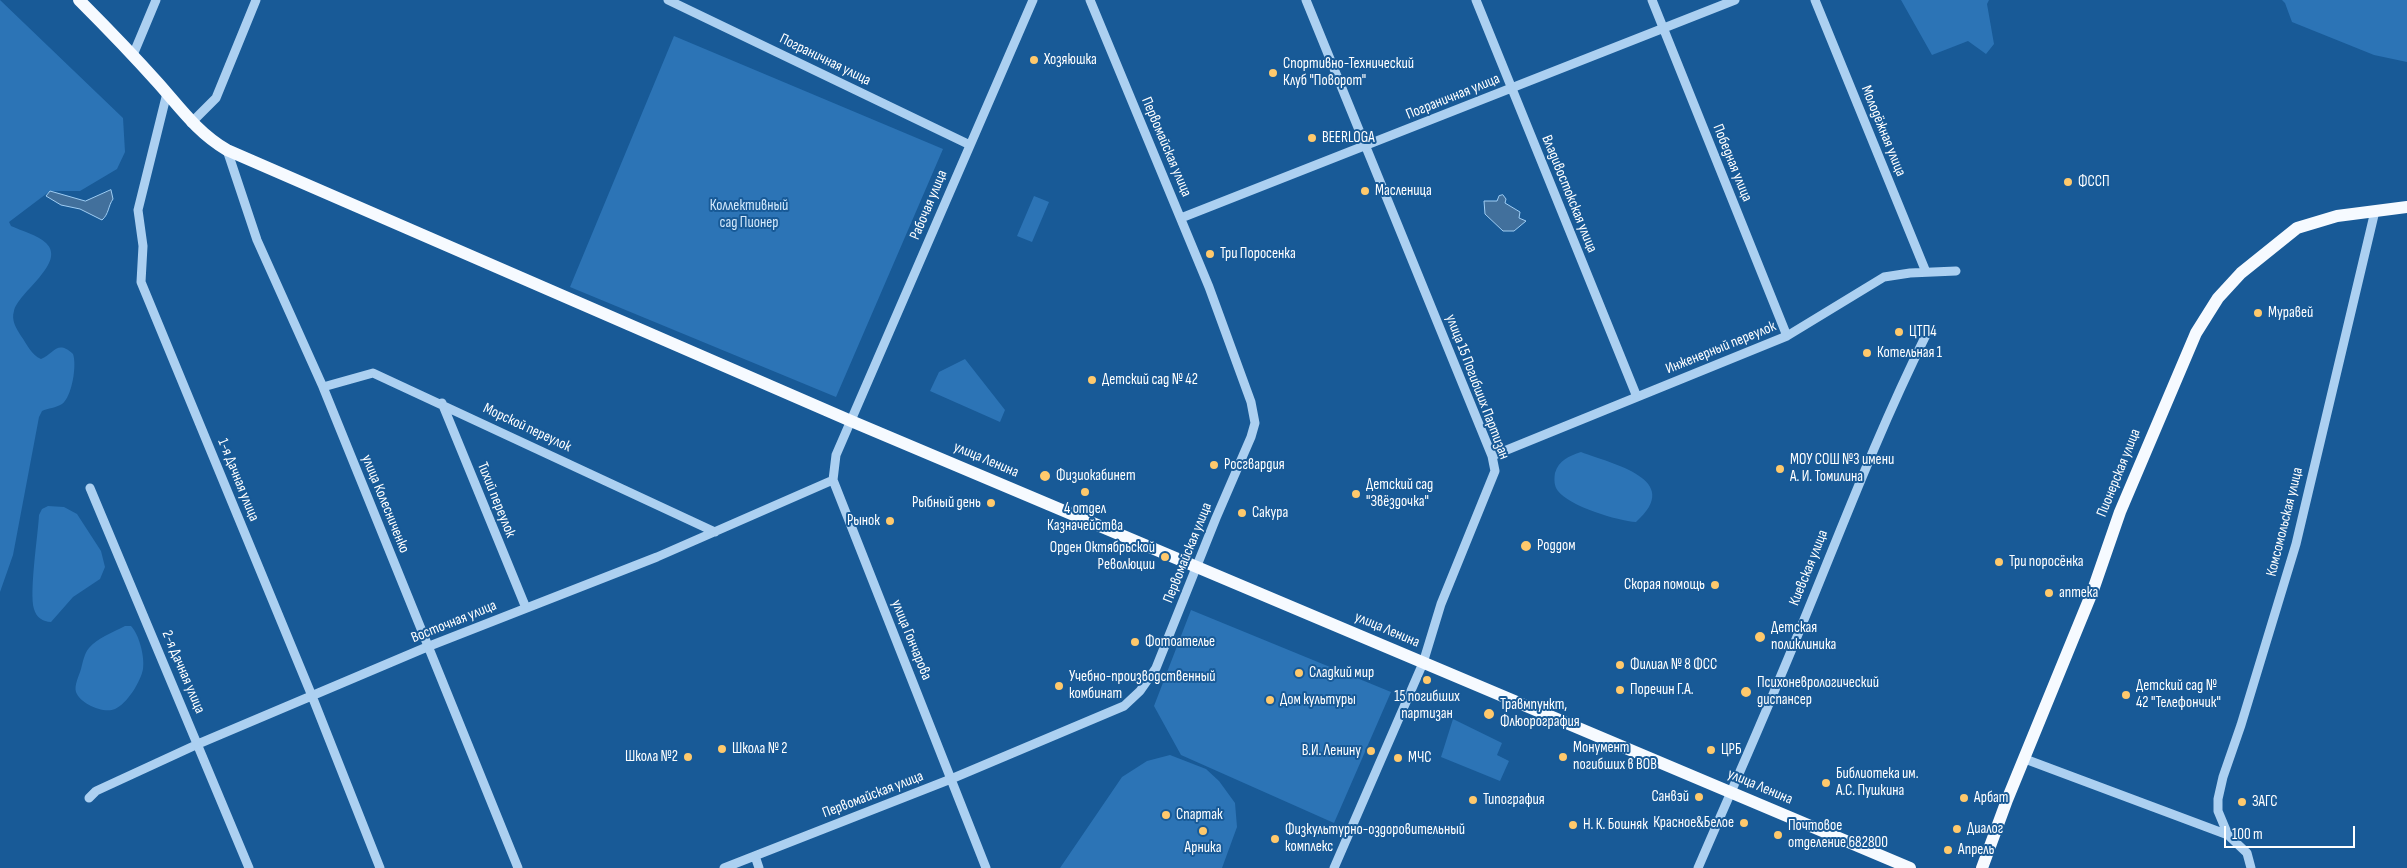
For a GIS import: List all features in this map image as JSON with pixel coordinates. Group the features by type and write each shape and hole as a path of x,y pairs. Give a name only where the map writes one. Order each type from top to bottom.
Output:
{"main road":[{"name":"улица Ленина","path":"79,0 133,55 191,123 210,140 228,150 851,421 1910,868"},
{"name":"Пионерская улица","path":"1982,868 2007,800 2094,590 2120,512 2196,333 2218,298 2241,273 2297,228 2337,216 2407,207"}],"street":[{"path":"133,55 156,0"},
{"path":"191,123 216,98 256,0"},
{"name":"Пограничная улица","path":"668,0 970,145"},
{"name":"Рабочая улица","path":"851,421 1033,0"},
{"name":"Первомайская улица","path":"724,868 951,779 1124,706 1140,691 1156,668 1251,437 1255,423 1251,402 1181,218 1090,0"},
{"name":"улица 15 Погибших Партизан","path":"1307,0 1492,456 1495,471 1441,604 1423,663 1334,868"},
{"name":"Владивостокская улица","path":"1476,0 1637,397"},
{"name":"Победная улица","path":"1652,0 1787,336"},
{"name":"Пограничная улица","path":"1181,218 1735,0"},
{"name":"Молодёжная улица","path":"1815,0 1926,272"},
{"name":"1-я Дачная улица","path":"167,93 138,210 143,246 141,282 312,696 380,868"},
{"name":"улица Колесниченко","path":"228,150 257,240 323,387 518,868"},
{"name":"Комсомольская улица","path":"2228,835 2218,811 2218,799 2223,777 2241,725 2296,544 2375,211"},
{"name":"Инженерный переулок","path":"1492,456 1787,336 1884,277 1956,271"},
{"name":"Киевская улица","path":"1698,868 1780,679 1839,529 1901,386 1926,335"},
{"name":"Морской переулок","path":"323,387 373,373 442,403 715,532"},
{"name":"Тихий переулок","path":"442,403 526,608"},
{"name":"улица Гончарова","path":"851,421 836,455 832,473 833,480 986,868"},
{"name":"Восточная улица","path":"89,798 96,791 198,744 427,647 715,532 833,480"},
{"name":"2-я Дачная улица","path":"90,488 249,868"},
{"path":"2025,759 2228,835 2247,853 2251,868"},
{"path":"755,856 759,868"}],"green space":[{"path":"0,0 123,118 125,152 117,169 80,191 50,191 9,222 11,226 43,240 51,251 46,268 17,303 13,314 16,327 34,355 41,359 56,349 63,348 73,354 74,365 73,380 66,400 60,405 42,411 39,417 13,555 0,592"},
{"path":"1901,0 1989,0 1987,4 1994,44 1986,54 1968,41 1932,55"},
{"path":"2282,0 2407,0 2407,62 2374,55 2292,22"},
{"name":"Коллективный сад Пионер","path":"674,36 943,149 836,397 570,287"},
{"path":"1034,196 1049,202 1032,242 1017,236"},
{"path":"965,359 1005,410 1000,422 930,391 939,372"},
{"path":"1581,452 1625,468 1638,475 1648,484 1652,495 1649,507 1636,522 1594,512 1572,502 1558,491 1554,480 1559,465 1565,459"},
{"path":"48,506 64,507 77,514 101,551 105,567 100,579 73,597 51,622 38,617 33,601 33,578 39,515 42,509"},
{"path":"1191,610 1391,692 1334,823 1181,755 1154,706"},
{"path":"125,626 131,626 139,640 143,658 142,674 133,692 120,706 110,710 93,707 82,700 76,692 76,683 85,655 96,641"},
{"path":"1453,719 1502,743 1497,755 1509,761 1500,781 1441,757"},
{"name":"Спартак","path":"1170,755 1206,769 1219,781 1235,803 1237,827 1222,868 1060,868 1122,777 1147,761"}],"shaded area":[{"path":"111,190 113,199 102,220 80,209 61,205 46,196 50,191 85,201"},
{"path":"1503,195 1506,199 1505,203 1520,212 1519,218 1526,221 1514,231 1503,231 1485,214 1484,201 1497,201 1499,196"}],"place":[{"name":"Хозяюшка","path":"1034,60"},
{"name":"Спортивно-Технический Клуб \"Поворот\"","path":"1273,73"},
{"name":"BEERLOGA","path":"1312,138"},
{"name":"ФССП","path":"2068,182"},
{"name":"Масленица","path":"1365,191"},
{"name":"Три Поросенка","path":"1210,254"},
{"name":"Муравей","path":"2258,313"},
{"name":"ЦТП4","path":"1899,332"},
{"name":"Котельная 1","path":"1867,353"},
{"name":"Детский сад № 42","path":"1092,380"},
{"name":"Росгвардия","path":"1214,465"},
{"name":"МОУ СОШ №3 имени А. И. Томилина","path":"1780,469"},
{"name":"Физиокабинет","path":"1045,476"},
{"name":"4 отдел Казначейства","path":"1085,492"},
{"name":"Детский сад \"Звёздочка\"","path":"1356,494"},
{"name":"Рыбный день","path":"991,503"},
{"name":"Сакура","path":"1242,513"},
{"name":"Рынок","path":"890,521"},
{"name":"Роддом","path":"1526,546"},
{"name":"Орден Октябрьской Революции","path":"1165,557"},
{"name":"Три поросёнка","path":"1999,562"},
{"name":"Скорая помощь","path":"1715,585"},
{"name":"аптека","path":"2049,593"},
{"name":"Детская поликлиника","path":"1760,637"},
{"name":"Фотоателье","path":"1135,642"},
{"name":"Филиал № 8 ФСС","path":"1620,665"},
{"name":"Сладкий мир","path":"1299,673"},
{"name":"15 погибших партизан","path":"1427,680"},
{"name":"Учебно-производственный комбинат","path":"1059,686"},
{"name":"Поречин Г.А.","path":"1620,690"},
{"name":"Психоневрологический диспансер","path":"1746,692"},
{"name":"Детский сад № 42 \"Телефончик\"","path":"2126,695"},
{"name":"Дом культуры","path":"1270,700"},
{"name":"Травмпункт, Флюорография","path":"1489,714"},
{"name":"Школа № 2","path":"722,749"},
{"name":"ЦРБ","path":"1711,750"},
{"name":"В.И. Ленину","path":"1371,751"},
{"name":"Школа №2","path":"688,757"},
{"name":"Монумент погибших в ВОВ","path":"1563,757"},
{"name":"МЧС","path":"1398,758"},
{"name":"Библиотека им. А.С. Пушкина","path":"1826,783"},
{"name":"Санвэй","path":"1699,797"},
{"name":"Арбат","path":"1964,798"},
{"name":"Типография","path":"1473,800"},
{"name":"ЗАГС","path":"2242,802"},
{"name":"Спартак","path":"1166,815"},
{"name":"Красное&Белое","path":"1744,823"},
{"name":"Н. К. Бошняк","path":"1573,825"},
{"name":"Диалог","path":"1957,829"},
{"name":"Арника","path":"1203,831"},
{"name":"Почтовое отделение 682800","path":"1778,835"},
{"name":"Физкультурно-оздоровительный комплекс","path":"1275,839"},
{"name":"Апрель","path":"1948,850"}]}
